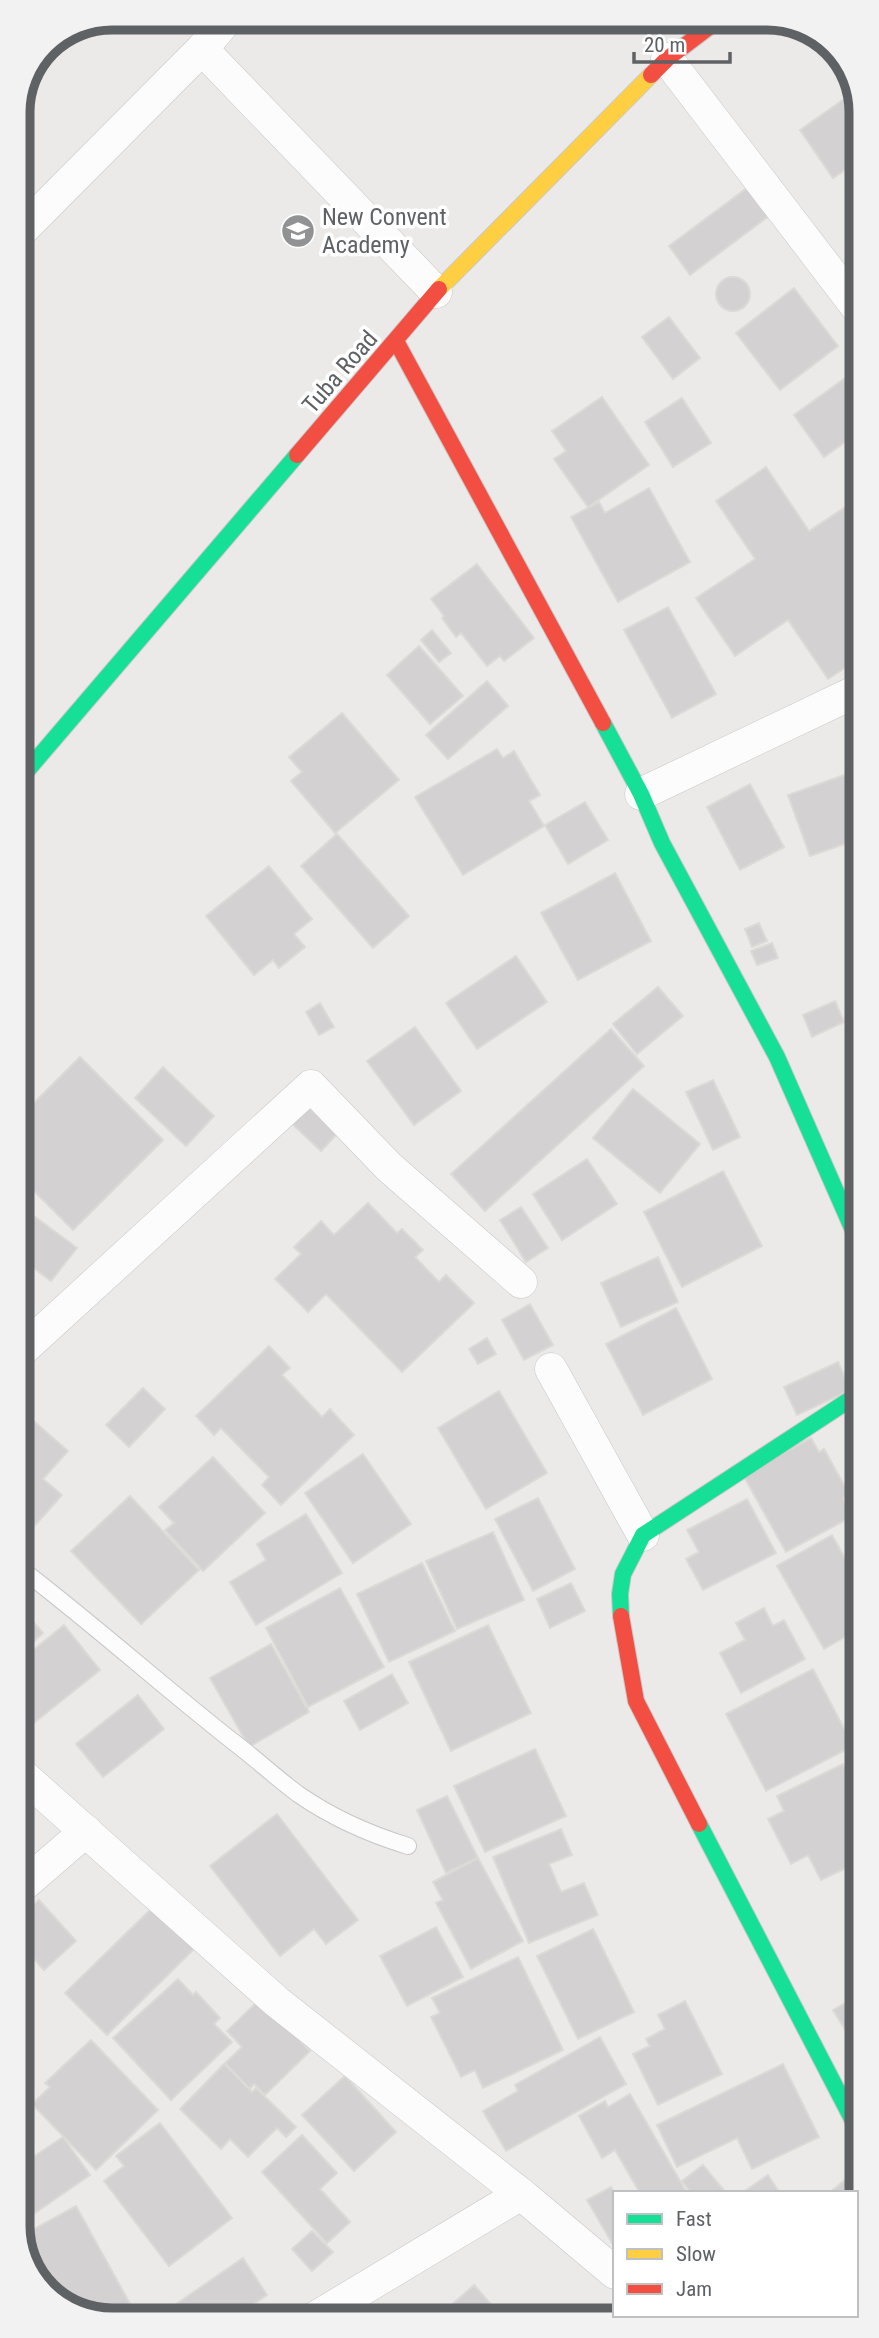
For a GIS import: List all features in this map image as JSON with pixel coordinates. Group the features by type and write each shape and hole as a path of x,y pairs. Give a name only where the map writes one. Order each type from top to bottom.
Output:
{"street":[{"path":"30,222 218,30"},
{"name":"Tuba Road","path":"30,767 436,292 667,58 705,30"},
{"path":"202,49 436,292"},
{"path":"667,58 849,297"},
{"path":"396,341 480,491 641,794 662,843 777,1057 849,1221"},
{"path":"641,794 849,695"},
{"path":"30,1342 311,1086 389,1167 521,1282"},
{"path":"551,1369 643,1535"},
{"path":"849,1399 643,1535 632,1552 622,1580 622,1622 636,1701 849,2113"},
{"path":"30,1782 277,2002 520,2194 613,2271"},
{"path":"30,1879 86,1830"},
{"path":"331,2308 520,2194"}],"lane":[{"path":"30,1576 298,1794 378,1837 408,1846"}],"building":[{"path":"848,96 849,167 833,178 800,130"},
{"path":"751,185 773,213 690,275 669,246"},
{"path":"733,277 745,282 750,294 745,306 733,311 721,306 716,294 721,282"},
{"path":"794,288 838,346 780,390 736,333"},
{"path":"669,317 700,358 673,379 642,337"},
{"path":"849,375 849,439 824,457 794,415"},
{"path":"602,397 649,465 588,507 554,459 566,451 552,431"},
{"path":"682,398 711,443 673,467 645,422"},
{"path":"766,467 809,531 849,505 849,665 828,679 788,620 735,656 696,598 755,559 716,501"},
{"path":"649,488 690,562 618,602 571,517 599,502 605,513"},
{"path":"477,564 534,638 504,661 500,656 487,666 461,633 456,637 431,599"},
{"path":"668,607 716,694 672,718 624,630"},
{"path":"432,630 451,653 439,662 421,640"},
{"path":"419,646 463,696 430,724 387,675"},
{"path":"487,681 508,706 448,759 426,735"},
{"path":"342,713 399,780 335,833 291,781 302,772 289,757"},
{"path":"497,749 503,758 514,751 540,795 529,801 544,826 463,875 415,797"},
{"path":"849,773 849,842 810,856 788,795"},
{"path":"750,784 784,847 740,870 707,807"},
{"path":"585,802 608,840 568,864 545,825"},
{"path":"337,834 409,916 373,948 301,866"},
{"path":"269,866 312,919 294,934 305,947 279,968 273,960 254,975 206,916"},
{"path":"615,873 651,941 578,980 541,913"},
{"path":"759,923 767,941 752,947 745,929"},
{"path":"772,943 778,958 757,965 751,951"},
{"path":"516,956 547,1002 477,1049 446,1003"},
{"path":"658,987 683,1016 637,1054 613,1024"},
{"path":"835,1001 844,1022 812,1037 803,1015"},
{"path":"320,1003 334,1027 319,1035 306,1012"},
{"path":"415,1027 461,1091 414,1125 367,1061"},
{"path":"611,1029 644,1066 485,1211 451,1174"},
{"path":"80,1057 163,1140 73,1230 30,1187 30,1107"},
{"path":"163,1067 214,1116 186,1146 135,1098"},
{"path":"713,1080 740,1137 713,1150 686,1092"},
{"path":"633,1089 700,1144 660,1193 593,1138"},
{"path":"304,1103 337,1134 321,1151 288,1120"},
{"path":"587,1159 617,1204 562,1240 533,1194"},
{"path":"723,1171 762,1246 682,1287 644,1212"},
{"path":"368,1203 397,1233 402,1229 423,1250 415,1257 439,1282 446,1275 474,1303 402,1372 326,1294 308,1312 275,1279 301,1254 294,1247 321,1221 334,1235"},
{"path":"521,1207 548,1248 526,1262 500,1220"},
{"path":"34,1216 77,1248 51,1281 30,1265 30,1221"},
{"path":"658,1257 678,1302 621,1327 601,1283"},
{"path":"530,1304 553,1345 524,1360 502,1320"},
{"path":"676,1308 712,1379 643,1415 606,1344"},
{"path":"487,1338 496,1354 478,1364 469,1349"},
{"path":"269,1346 290,1368 282,1375 322,1417 330,1409 354,1435 281,1505 262,1485 269,1477 221,1428 214,1435 196,1416"},
{"path":"838,1362 849,1391 797,1415 784,1387"},
{"path":"143,1388 165,1409 129,1447 106,1425"},
{"path":"499,1391 547,1473 486,1509 438,1428"},
{"path":"30,1418 68,1451 43,1479 62,1495 30,1531"},
{"path":"811,1438 819,1452 824,1449 849,1494 843,1498 849,1509 849,1518 786,1552 743,1475"},
{"path":"363,1454 411,1524 353,1563 305,1493"},
{"path":"213,1457 265,1513 203,1571 165,1530 174,1523 159,1507"},
{"path":"130,1496 199,1570 141,1624 71,1551"},
{"path":"538,1498 575,1569 533,1591 495,1519"},
{"path":"747,1499 776,1553 703,1590 686,1559 699,1552 687,1530"},
{"path":"306,1514 342,1573 256,1625 230,1582 266,1560 257,1544"},
{"path":"493,1532 524,1600 457,1629 426,1561"},
{"path":"832,1535 849,1565 849,1635 824,1649 777,1566"},
{"path":"422,1563 455,1631 389,1662 357,1594"},
{"path":"571,1583 585,1611 550,1628 537,1599"},
{"path":"340,1588 384,1667 308,1707 266,1628"},
{"path":"764,1608 773,1626 784,1620 805,1659 741,1693 720,1653 745,1640 736,1623"},
{"path":"30,1618 43,1633 30,1645"},
{"path":"64,1625 100,1670 30,1726 30,1653"},
{"path":"488,1625 531,1713 451,1751 409,1662"},
{"path":"271,1644 309,1712 249,1747 210,1678"},
{"path":"813,1669 849,1738 849,1748 766,1791 726,1714"},
{"path":"392,1674 408,1703 360,1730 344,1701"},
{"path":"138,1695 164,1729 103,1777 76,1744"},
{"path":"535,1749 566,1816 485,1852 454,1786"},
{"path":"843,1764 849,1776 849,1867 821,1880 808,1855 791,1864 768,1819 784,1811 777,1796"},
{"path":"447,1796 478,1858 446,1873 417,1810"},
{"path":"277,1814 358,1920 326,1944 314,1929 280,1956 210,1866"},
{"path":"561,1829 572,1855 549,1864 561,1892 584,1883 598,1915 529,1943 493,1857"},
{"path":"478,1858 523,1941 471,1969 436,1903 443,1900 433,1882"},
{"path":"39,1900 76,1941 44,1970 30,1955 30,1908"},
{"path":"152,1908 194,1949 107,2035 65,1993"},
{"path":"436,1927 463,1977 407,2006 380,1956"},
{"path":"593,1929 634,2012 578,2039 537,1956"},
{"path":"518,1957 563,2050 483,2088 475,2070 461,2077 431,2017 440,2013 432,1998"},
{"path":"178,1979 193,1995 196,1992 220,2018 214,2024 232,2042 171,2100 113,2038"},
{"path":"260,1999 310,2051 265,2095 254,2084 250,2089 225,2063 242,2047 227,2031"},
{"path":"685,2001 722,2074 658,2105 633,2054 650,2046 646,2039 665,2029 658,2015"},
{"path":"849,2001 849,2036 833,2010"},
{"path":"600,2037 626,2084 506,2151 483,2111 518,2091 515,2085"},
{"path":"91,2040 158,2110 96,2170 32,2104 50,2087 45,2083"},
{"path":"224,2064 252,2092 256,2088 296,2127 286,2137 277,2128 248,2157 230,2139 221,2149 180,2109"},
{"path":"783,2064 819,2137 752,2169 737,2138 677,2167 657,2125"},
{"path":"345,2076 396,2132 354,2171 302,2115"},
{"path":"630,2094 686,2191 639,2191 615,2150 602,2158 579,2116 605,2101 608,2107"},
{"path":"160,2123 232,2218 169,2266 104,2181 124,2166 116,2156"},
{"path":"302,2135 337,2173 320,2189 350,2222 327,2243 262,2172"},
{"path":"63,2137 90,2175 30,2216 30,2159"},
{"path":"703,2165 724,2191 690,2191 682,2181"},
{"path":"768,2175 779,2191 745,2191"},
{"path":"849,2177 849,2191 831,2191"},
{"path":"611,2187 613,2191 613,2245 587,2200"},
{"path":"76,2206 132,2308 90,2305 58,2288 36,2258 30,2231"},
{"path":"312,2231 333,2252 312,2271 292,2249"},
{"path":"243,2258 267,2295 248,2308 170,2308"},
{"path":"474,2285 494,2308 448,2308"}],"traffic: fast":[{"path":"30,767 297,455"},
{"path":"603,723 641,794 662,843 777,1057 849,1221"},
{"path":"621,1616 623,1574 643,1535 849,1400"},
{"path":"699,1824 849,2113"}],"traffic: slow":[{"path":"439,289 651,75"}],"traffic: jam":[{"path":"651,75 705,30"},
{"path":"297,455 439,289"},
{"path":"396,341 603,723"},
{"path":"621,1616 636,1701 699,1824"}],"place":[{"name":"New Convent Academy","path":"298,231"}]}
